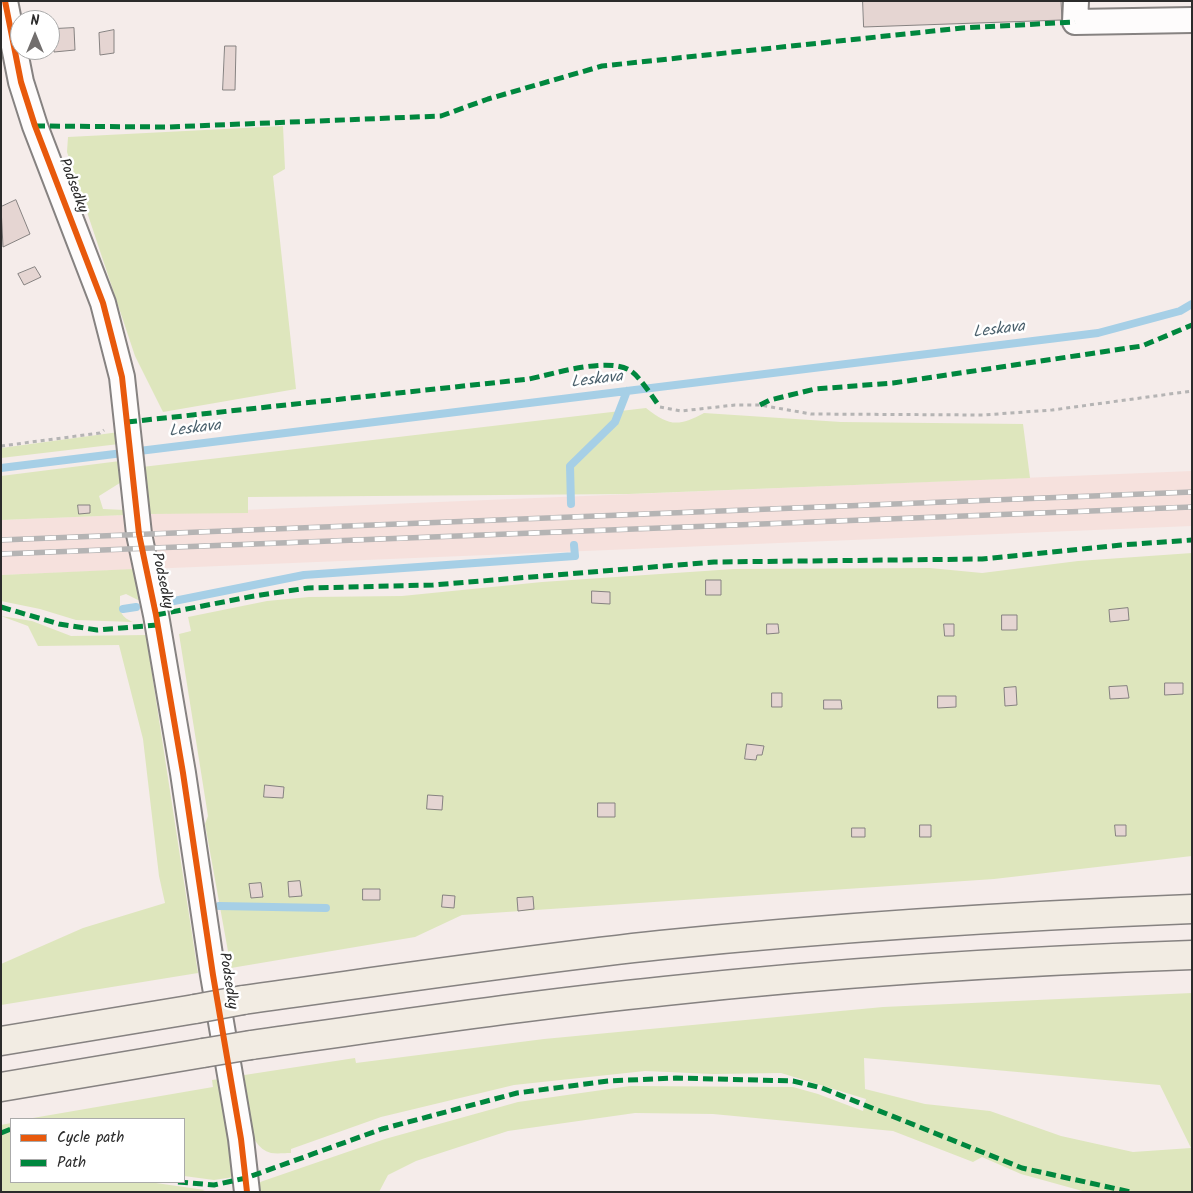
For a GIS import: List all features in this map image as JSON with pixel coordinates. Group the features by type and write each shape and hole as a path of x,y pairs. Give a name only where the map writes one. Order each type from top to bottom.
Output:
{"highway":[{"path":"1,1041 243,1000 484,967 778,934 1040,915 1192,909"},
{"path":"1,1087 251,1045 488,1012 754,982 1039,961 1192,955"}],"street":[{"name":"Podsedky","path":"5,1 21,82 35,126 103,303 122,377 131,474 140,541 156,616 187,801 213,975 242,1139 246,1185"},
{"path":"1076,1 1075,22 1192,20"}],"path":[{"path":"660,407 681,411 735,405 760,405 811,414 984,415 1052,410 1192,391"},
{"path":"1,446 100,432 109,426 128,426"}],"shaded area":[{"path":"1192,471 1192,526 1,575 1,520"}],"green space":[{"path":"283,126 285,169 273,176 296,389 163,412 135,356 67,152 68,137"},
{"path":"646,408 661,418 674,423 687,421 704,413 841,422 1023,424 1030,478 628,494 248,497 248,513 148,514 142,467"},
{"path":"119,432 119,444 1,458 1,448"},
{"path":"120,461 123,481 99,496 103,509 125,510 125,515 1,520 1,476"},
{"path":"1192,553 1192,856 994,879 462,915 415,937 231,968 205,824 208,816 179,634 191,631 188,617 267,601 309,597 402,596 542,582 734,569 930,568 982,573 1078,561"},
{"path":"134,569 144,600 138,600 126,594 120,596 121,612 125,618 133,622 76,620 40,609 1,601 1,575"},
{"path":"1,616 32,621 71,636 146,635 198,973 1,1005 1,964 83,928 165,903 159,876 143,739 119,645 38,646 28,626"},
{"path":"1192,993 1192,1192 1086,1192 1021,1174 982,1157 973,1162 893,1131 713,1114 635,1113 508,1131 416,1161 388,1175 379,1192 258,1192 258,1183 263,1181 385,1139 518,1102 630,1086 793,1087 863,1111 866,1099 781,1073 713,1074 645,1071 514,1085 381,1117 291,1149 291,1153 271,1153 262,1149 250,1132 238,1076 355,1058 356,1063 544,1039 883,1007","holes":["864,1058 1160,1085 1191,1148 1133,1152 1061,1136 990,1111 925,1104 865,1089"]},
{"path":"220,1079 225,1100 234,1177 214,1180 185,1176 185,1118 33,1118 213,1087 212,1080"},
{"path":"10,1123 10,1183 156,1183 205,1190 200,1192 1,1192 1,1125"}],"building":[{"path":"863,1 1061,1 1062,20 864,27"},
{"path":"74,28 75,50 60,51 60,29"},
{"path":"114,30 114,53 100,55 99,33"},
{"path":"225,46 236,46 235,90 223,90"},
{"path":"16,200 30,234 3,247 1,207"},
{"path":"35,267 41,277 24,285 18,274"},
{"path":"78,505 90,505 90,513 79,514"},
{"path":"706,580 721,580 721,595 706,595"},
{"path":"592,591 610,592 610,604 592,603"},
{"path":"1128,608 1129,620 1110,622 1109,610"},
{"path":"1002,615 1017,615 1017,630 1002,630"},
{"path":"767,624 778,624 779,633 767,634"},
{"path":"944,624 954,624 954,636 945,636"},
{"path":"1165,683 1183,683 1183,694 1165,695"},
{"path":"1127,686 1129,698 1110,699 1109,687"},
{"path":"1016,687 1017,705 1005,706 1004,688"},
{"path":"772,693 782,693 782,707 772,707"},
{"path":"938,696 956,696 956,707 938,708"},
{"path":"824,700 841,700 842,709 824,709"},
{"path":"747,744 764,746 762,755 757,755 756,760 745,759"},
{"path":"265,785 284,787 283,798 264,797"},
{"path":"428,795 443,796 442,810 427,809"},
{"path":"598,803 615,803 615,817 598,817"},
{"path":"920,825 931,825 931,837 920,837"},
{"path":"1115,825 1126,825 1126,836 1116,836"},
{"path":"852,828 865,828 865,837 852,837"},
{"path":"300,881 302,896 289,897 288,882"},
{"path":"261,883 263,897 251,898 249,884"},
{"path":"363,889 380,889 380,900 363,900"},
{"path":"443,895 455,896 454,908 442,907"},
{"path":"533,897 534,909 518,911 517,898"}],"waterway":[{"name":"Leskava","path":"1,468 1098,333 1180,311 1192,304"},
{"path":"571,504 570,466 615,422 627,391"},
{"path":"169,602 304,575 575,556 574,545"},
{"path":"123,609 136,607"},
{"path":"219,906 326,908"}],"railway":[{"path":"1,540 1192,492"},
{"path":"1,554 1192,507"}],"marked path":[{"path":"35,126 168,127 441,116 488,99 602,66 962,28 1075,22"},
{"path":"760,405 770,400 815,389 893,383 1142,346 1192,325"},
{"path":"127,422 529,379 566,370 609,365 621,367 635,374 660,407"},
{"path":"156,615 254,596 308,588 433,585 714,562 982,559 1192,540"},
{"path":"1,607 59,624 97,630 157,625"},
{"path":"185,1183 214,1185 246,1178 382,1129 517,1093 608,1081 676,1078 793,1081 822,1088 1022,1168 1131,1192"},
{"path":"1,1133 10,1129"}],"cycle path":[{"path":"5,1 21,82 35,126 103,303 122,377 139,534 156,615 183,773 213,975 241,1139 247,1192"}]}
